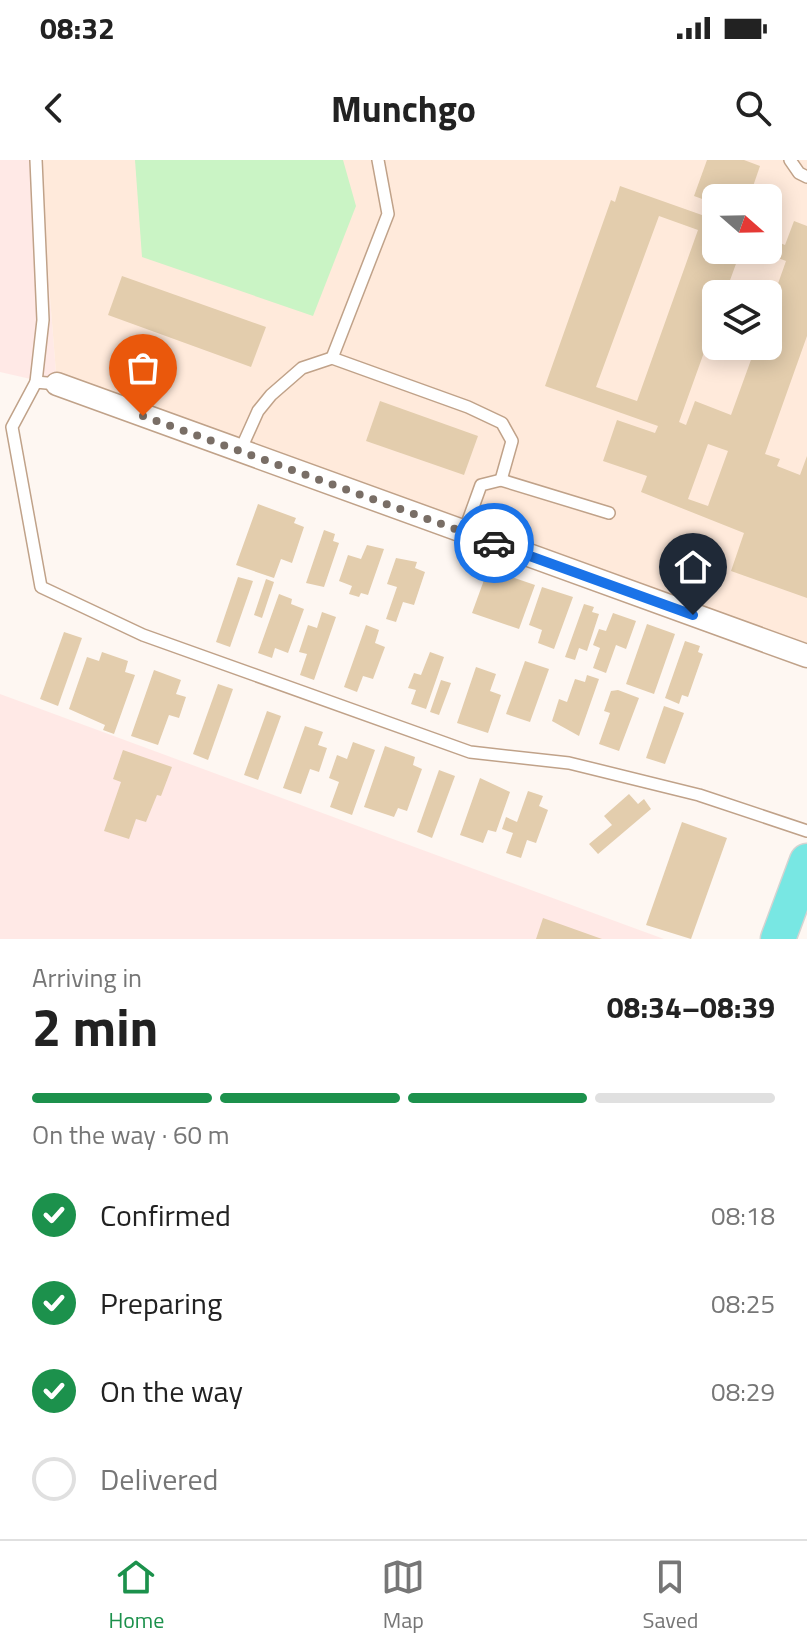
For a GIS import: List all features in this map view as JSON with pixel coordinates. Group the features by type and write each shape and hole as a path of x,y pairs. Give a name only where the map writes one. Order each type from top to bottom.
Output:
{"main road":[{"path":"778,939 807,861"}],"street":[{"path":"47,383 807,656"}],"lane":[{"path":"36,160 47,383 12,427 41,587 143,635 470,752 569,763 699,795 807,831"},
{"path":"332,358 388,214 378,160"},
{"path":"790,160 799,173 807,177"},
{"path":"240,451 258,411 271,395 302,368 332,358 468,407 502,423 512,441 501,480"},
{"path":"464,532 481,485 501,480 609,513"}],"shaded area":[{"path":"0,160 39,160 57,385 0,372"},
{"path":"39,160 807,160 807,648 57,385"},
{"path":"0,694 623,924 664,939 0,939"}],"green space":[{"path":"135,160 343,160 356,206 313,316 142,257"}],"building":[{"path":"707,160 744,160 760,166 754,184 702,184 702,199 694,196"},
{"path":"620,186 702,215 702,264 736,264 730,280 702,280 702,358 679,422 686,425 695,401 731,415 751,360 782,360 782,280 779,280 786,261 782,259 782,244 785,245 794,221 807,226 807,336 765,454 780,459 777,466 800,475 807,456 807,598 731,571 744,533 641,492 647,476 603,461 617,420 655,433 658,426 545,386 611,200 615,202","holes":["659,216 698,230 637,401 596,387","708,444 728,451 708,506 688,499"]},
{"path":"122,276 266,327 251,367 108,315"},
{"path":"380,401 478,436 464,475 366,441"},
{"path":"258,504 296,518 294,523 304,527 292,563 281,559 274,578 236,565"},
{"path":"324,530 335,534 333,541 339,543 324,587 306,583"},
{"path":"367,545 384,549 368,595 361,593 359,597 349,594 352,586 339,581 348,555 361,559"},
{"path":"396,558 417,562 415,568 425,572 414,605 403,602 396,622 386,619 397,587 387,584"},
{"path":"488,569 535,585 519,629 472,613"},
{"path":"238,577 253,581 230,647 216,642"},
{"path":"266,579 274,582 262,618 254,615"},
{"path":"542,587 573,597 554,649 538,643 542,630 529,625"},
{"path":"279,594 292,599 291,604 304,609 288,653 275,648 272,658 258,653"},
{"path":"584,604 594,607 592,612 599,614 587,651 579,648 575,660 565,657"},
{"path":"322,612 336,617 314,680 300,675 307,654 299,652 308,625 317,628"},
{"path":"613,613 636,621 626,649 616,645 606,673 593,668 600,648 593,645 599,629 606,631"},
{"path":"647,624 675,634 654,694 626,684"},
{"path":"366,625 379,630 375,643 385,647 373,679 363,676 357,692 344,687"},
{"path":"64,632 82,638 58,706 40,699"},
{"path":"685,641 700,646 698,652 703,654 688,697 682,695 679,704 665,698"},
{"path":"102,652 128,661 125,672 135,675 114,734 103,730 105,725 69,709 87,657 99,661"},
{"path":"430,652 444,657 426,709 411,704 416,690 408,688 414,673 421,675"},
{"path":"525,661 549,669 530,722 506,714"},
{"path":"476,667 496,674 490,691 501,695 488,733 457,723"},
{"path":"154,670 181,680 176,694 186,697 179,718 169,715 158,745 131,736"},
{"path":"587,675 599,679 579,736 552,721 559,699 567,702 575,679 585,682"},
{"path":"441,680 451,683 439,715 430,712"},
{"path":"218,684 233,689 208,760 193,754"},
{"path":"618,690 639,698 619,751 599,744 610,713 604,711 611,691"},
{"path":"664,706 684,713 665,764 646,758"},
{"path":"267,711 281,716 258,780 244,775"},
{"path":"305,726 323,732 318,745 327,748 319,772 310,769 301,794 283,788"},
{"path":"353,742 375,750 352,815 330,807 339,782 329,778 337,755 347,759"},
{"path":"385,746 415,757 413,765 422,769 407,811 398,808 394,817 364,807"},
{"path":"123,750 172,767 161,796 157,795 146,822 136,819 129,839 104,831 121,782 113,779"},
{"path":"439,770 455,776 432,838 417,832"},
{"path":"480,778 510,792 496,832 488,830 483,843 460,835"},
{"path":"528,791 543,796 539,806 548,810 536,843 527,840 521,858 506,853 513,833 502,829 506,817 517,822"},
{"path":"629,794 638,804 644,799 651,809 598,854 589,844 612,825 604,816"},
{"path":"682,822 727,838 691,939 646,925"},
{"path":"543,918 602,939 536,939"}],"way so far":[{"path":"143,416 494,543"}],"route":[{"path":"494,543 693,615"}]}
